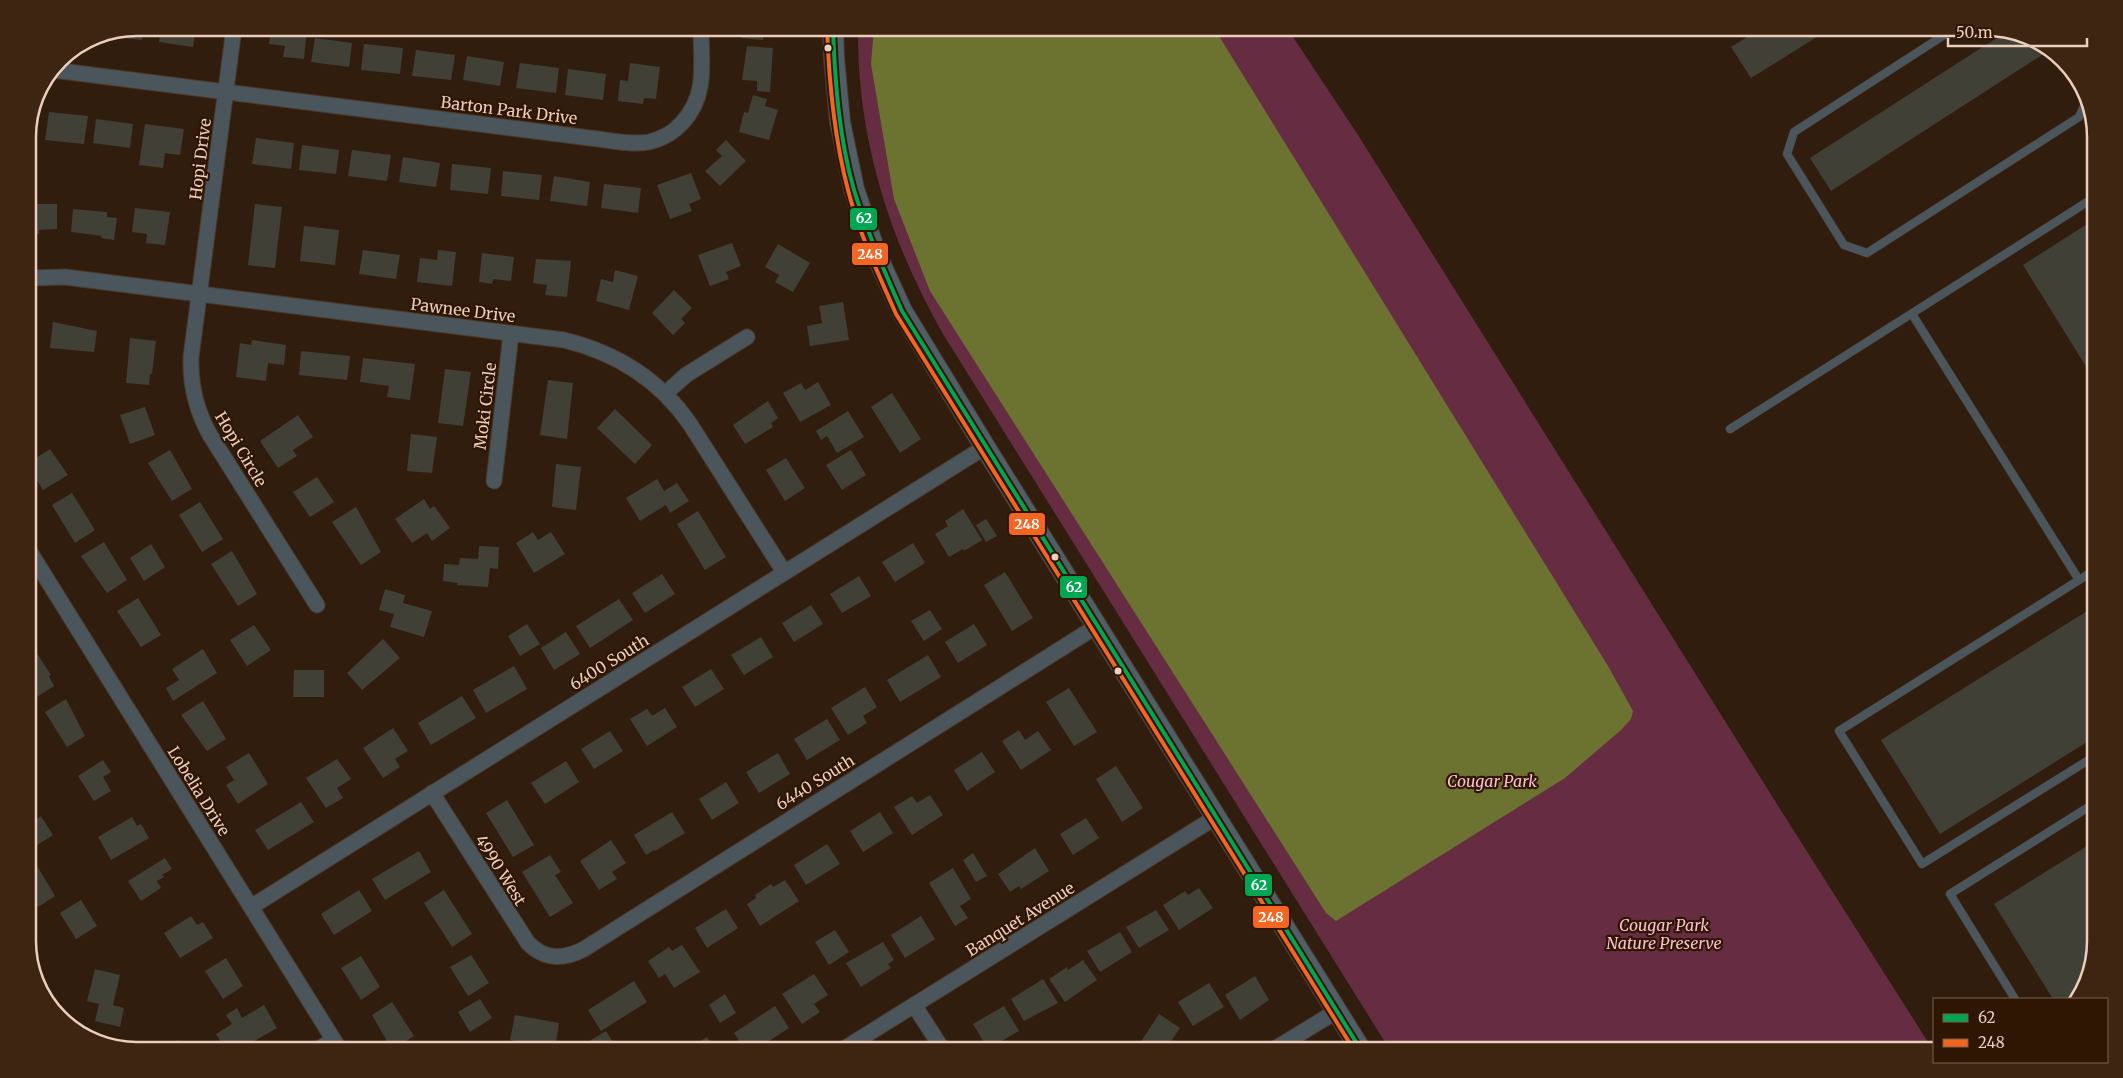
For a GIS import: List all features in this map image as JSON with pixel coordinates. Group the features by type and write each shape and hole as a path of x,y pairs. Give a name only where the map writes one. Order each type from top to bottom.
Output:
{"main road":[{"path":"834,36 834,58 840,122 846,155 864,222 879,262 902,311 1356,1042"}],"street":[{"name":"Hopi Drive","path":"200,295 233,36"},
{"name":"Barton Park Drive","path":"61,71 598,140 648,142 663,138 676,130 694,108 700,86 701,36"},
{"name":"Pawnee Drive","path":"36,278 65,277 564,340 601,351 636,369 666,393 690,424 784,572"},
{"name":"Hopi Circle","path":"200,295 190,372 198,412 210,435 317,605"},
{"name":"Moki Circle","path":"494,481 511,334"},
{"path":"666,393 686,375 747,337"},
{"name":"6400 South","path":"251,907 985,447"},
{"name":"Lobelia Drive","path":"36,562 335,1042"},
{"name":"6440 South","path":"549,957 567,956 584,949 1097,626"},
{"name":"4990 West","path":"432,794 522,936 534,949 549,957"},
{"name":"Banquet Avenue","path":"855,1042 1216,817"},
{"path":"914,1005 938,1042"},
{"path":"1286,1042 1337,1011"}],"lane":[{"path":"1943,36 1794,132 1787,154 1844,245 1867,253 2079,117 2083,109"},
{"path":"1730,429 2087,201"},
{"path":"1912,314 2079,580"},
{"path":"2087,575 1839,732 1922,864 2087,762"},
{"path":"2014,998 1950,894 2087,809"}],"green space":[{"name":"Cougar Park","path":"858,36 1292,36 1358,135 1928,1042 1385,1042 943,334 907,262 880,187 863,109"}],"shaded area":[{"name":"Cougar Park","path":"873,36 1219,36 1608,666 1633,711 1631,719 1621,730 1565,778 1336,921 1326,913 930,291 894,199 871,64"}],"building":[{"path":"143,36 142,40 120,38"},
{"path":"160,36 195,36 193,47 159,42"},
{"path":"270,36 306,36 304,59 283,57 285,46 269,44"},
{"path":"741,36 763,36 763,40 741,38"},
{"path":"1749,36 1818,36 1751,78 1731,47"},
{"path":"1998,37 2019,42 2043,54 1831,191 1810,158"},
{"path":"315,38 352,43 349,67 311,62"},
{"path":"364,44 403,48 400,74 361,70"},
{"path":"747,46 773,48 770,92 757,91 757,81 742,80"},
{"path":"416,50 455,55 451,80 412,76"},
{"path":"467,56 504,62 500,86 463,80"},
{"path":"520,63 559,68 556,93 516,88"},
{"path":"630,63 660,67 656,99 644,98 643,104 618,101 620,80 628,81"},
{"path":"568,69 606,74 603,100 565,95"},
{"path":"753,95 767,99 765,106 778,110 769,140 739,132 744,112 748,113"},
{"path":"49,112 88,116 84,144 45,140"},
{"path":"96,119 133,124 130,148 93,143"},
{"path":"145,124 184,129 180,155 165,153 163,168 139,165"},
{"path":"256,138 294,143 291,169 252,164"},
{"path":"726,140 746,161 720,186 705,171 722,156 716,150"},
{"path":"302,145 339,150 336,174 299,170"},
{"path":"352,150 391,155 387,181 348,176"},
{"path":"403,157 440,163 436,187 399,182"},
{"path":"452,164 491,168 488,194 450,190"},
{"path":"503,171 542,175 539,200 501,196"},
{"path":"691,173 701,199 689,204 692,211 670,219 657,185"},
{"path":"554,176 590,182 587,206 550,201"},
{"path":"604,184 641,188 638,213 601,208"},
{"path":"36,204 57,204 57,229 39,230 39,234 36,234"},
{"path":"255,204 282,207 275,268 248,265"},
{"path":"135,208 170,212 165,245 146,243 147,234 132,232"},
{"path":"73,209 107,212 107,217 117,218 114,240 101,238 102,236 71,232"},
{"path":"2087,224 2087,368 2023,265"},
{"path":"304,226 339,230 335,265 300,261"},
{"path":"732,243 741,266 726,272 729,279 710,286 698,255"},
{"path":"778,244 810,263 793,292 775,282 779,275 765,267"},
{"path":"363,250 400,255 396,279 359,274"},
{"path":"438,250 456,252 452,286 417,282 420,258 437,260"},
{"path":"482,253 514,257 511,281 493,279 492,284 479,282"},
{"path":"536,259 571,261 567,297 545,295 547,285 533,283"},
{"path":"615,270 638,276 629,310 596,301 601,279 613,282"},
{"path":"674,290 692,308 681,319 685,323 673,335 652,313"},
{"path":"843,302 849,340 810,346 807,326 822,323 819,306"},
{"path":"53,322 97,331 94,352 50,348"},
{"path":"130,338 156,341 149,385 126,383"},
{"path":"252,340 286,345 284,365 268,363 266,381 236,377 240,343 251,345"},
{"path":"301,351 350,356 347,380 299,375"},
{"path":"363,358 415,364 410,400 387,397 389,386 360,382"},
{"path":"445,369 471,372 463,426 438,423"},
{"path":"548,380 573,383 567,439 540,435"},
{"path":"818,382 831,405 800,422 783,393 801,383 805,390"},
{"path":"892,393 921,439 900,453 871,407"},
{"path":"768,401 778,418 771,423 773,427 745,444 733,425"},
{"path":"145,407 155,435 130,444 120,415"},
{"path":"615,409 652,445 635,464 597,428"},
{"path":"848,411 864,437 837,453 827,436 821,440 816,431"},
{"path":"298,415 313,437 293,450 297,456 278,468 260,441"},
{"path":"411,434 437,437 432,473 407,471"},
{"path":"50,449 68,475 43,490 36,479 36,458"},
{"path":"170,450 192,489 172,501 148,463"},
{"path":"851,450 866,475 842,490 826,465"},
{"path":"786,458 805,488 785,501 766,470"},
{"path":"556,464 581,467 576,510 552,507"},
{"path":"317,477 334,502 310,517 293,492"},
{"path":"657,479 664,491 677,483 689,501 670,513 666,505 640,521 626,498"},
{"path":"72,493 95,530 75,543 52,505"},
{"path":"424,499 430,509 434,506 450,528 432,541 427,533 412,543 395,519"},
{"path":"200,502 223,539 202,552 179,515"},
{"path":"356,507 381,552 361,565 332,522"},
{"path":"963,509 982,540 964,551 963,549 949,557 935,534 948,526 945,521"},
{"path":"698,511 726,557 705,570 677,524"},
{"path":"986,519 997,536 986,542 976,525"},
{"path":"533,532 538,540 551,532 565,554 534,573 516,543"},
{"path":"104,542 127,580 107,593 81,556"},
{"path":"913,543 925,563 895,582 882,562"},
{"path":"151,544 165,567 144,581 130,558"},
{"path":"479,546 499,547 498,569 490,568 488,587 457,585 458,583 443,581 444,564 459,565 460,558 478,559"},
{"path":"232,551 257,594 238,606 211,564"},
{"path":"1005,572 1033,618 1012,631 984,585"},
{"path":"662,574 675,594 645,613 632,593"},
{"path":"859,576 871,596 842,613 830,594"},
{"path":"385,589 405,595 403,603 432,611 424,637 390,627 394,614 379,610"},
{"path":"138,598 161,635 141,647 117,611"},
{"path":"619,599 633,620 590,648 576,626"},
{"path":"811,605 823,624 794,642 782,623"},
{"path":"930,610 942,629 924,641 911,621"},
{"path":"2087,611 2087,742 1940,834 1881,740"},
{"path":"527,624 540,644 520,656 508,636"},
{"path":"974,624 987,645 958,663 945,642"},
{"path":"254,625 271,650 247,666 230,640"},
{"path":"566,632 580,654 554,670 541,648"},
{"path":"761,637 773,657 744,675 731,655"},
{"path":"383,639 400,658 362,690 347,673"},
{"path":"203,649 217,673 173,701 166,688 179,680 172,669"},
{"path":"36,652 51,675 49,676 54,686 37,697"},
{"path":"928,655 941,677 900,702 887,680"},
{"path":"514,666 527,689 486,713 473,690"},
{"path":"711,669 724,689 695,707 682,687"},
{"path":"294,670 324,670 324,697 293,697"},
{"path":"865,687 877,707 863,716 867,723 848,735 831,708"},
{"path":"1069,688 1097,732 1074,746 1046,702"},
{"path":"462,696 476,718 431,745 418,723"},
{"path":"66,699 85,736 67,747 45,712"},
{"path":"203,701 226,739 207,751 181,715"},
{"path":"665,708 677,727 647,746 630,719 647,709 652,716"},
{"path":"827,719 840,740 807,760 794,739"},
{"path":"393,728 408,751 395,759 400,767 383,778 363,748"},
{"path":"1019,730 1025,740 1038,731 1051,750 1021,770 1002,741"},
{"path":"610,731 623,751 594,769 581,749"},
{"path":"982,752 995,772 967,791 954,770"},
{"path":"249,753 268,784 238,804 226,785 234,780 226,767"},
{"path":"778,753 790,774 759,793 746,772"},
{"path":"337,759 351,779 337,788 343,798 326,808 306,778"},
{"path":"103,760 111,772 103,777 111,791 94,801 78,776"},
{"path":"566,761 579,782 545,804 531,783"},
{"path":"1116,766 1143,808 1122,822 1096,779"},
{"path":"726,782 739,803 712,820 699,799"},
{"path":"930,795 943,815 912,835 894,807 912,796 917,803"},
{"path":"507,800 534,845 513,857 486,813"},
{"path":"301,802 314,822 268,850 255,830"},
{"path":"672,812 685,833 646,855 634,835"},
{"path":"880,812 893,833 863,852 850,831"},
{"path":"41,816 53,835 36,846 36,819"},
{"path":"132,817 137,826 141,824 149,838 111,860 98,837"},
{"path":"1086,818 1099,838 1073,855 1060,834"},
{"path":"611,840 626,863 612,872 617,879 599,890 580,861"},
{"path":"827,844 840,864 806,885 794,865"},
{"path":"2087,846 2086,954 2081,974 2069,998 2052,998 1994,904"},
{"path":"1035,848 1049,871 1021,889 1019,886 1010,892 998,874"},
{"path":"419,851 431,872 385,900 372,879"},
{"path":"973,853 987,876 976,882 963,860"},
{"path":"550,855 561,872 555,875 573,903 550,917 522,872"},
{"path":"165,858 172,869 162,875 164,877 157,881 161,888 141,901 128,881"},
{"path":"36,864 55,896 38,907 36,903"},
{"path":"953,868 971,899 960,906 968,918 955,926 929,883"},
{"path":"785,880 799,901 760,926 747,904 756,898 755,895 771,884 773,887"},
{"path":"1199,888 1213,908 1179,930 1163,905 1185,891 1188,895"},
{"path":"359,890 372,911 334,935 321,914"},
{"path":"444,890 472,934 452,947 424,903"},
{"path":"81,900 97,926 76,939 60,913"},
{"path":"726,909 738,928 707,948 695,928"},
{"path":"1156,910 1169,930 1139,948 1126,927"},
{"path":"191,916 197,925 203,922 213,938 180,958 164,933"},
{"path":"921,916 935,939 905,958 891,935"},
{"path":"835,930 849,952 829,965 815,942"},
{"path":"1120,932 1132,952 1100,972 1087,951"},
{"path":"883,942 894,960 888,964 891,968 861,987 846,963"},
{"path":"682,945 700,972 674,988 665,974 659,978 648,961 669,947 672,951"},
{"path":"471,955 489,983 468,996 450,967"},
{"path":"361,956 380,987 361,1000 341,968"},
{"path":"226,958 243,986 223,999 205,971"},
{"path":"1083,960 1097,980 1065,1002 1049,979 1067,967 1068,970"},
{"path":"95,969 120,975 113,1005 124,1008 120,1027 95,1021 99,1004 87,1001"},
{"path":"814,974 828,995 814,1004 820,1012 802,1024 782,994"},
{"path":"1255,976 1269,1000 1240,1020 1225,995"},
{"path":"1043,979 1058,1003 1024,1021 1011,999"},
{"path":"634,981 647,1002 601,1031 588,1010"},
{"path":"1209,983 1224,1007 1193,1026 1178,1002"},
{"path":"725,994 736,1013 720,1023 709,1005"},
{"path":"480,999 492,1018 470,1032 458,1012"},
{"path":"392,1002 414,1036 405,1042 387,1042 372,1015"},
{"path":"264,1005 277,1028 253,1042 221,1042 216,1034 232,1024 226,1015 237,1008 242,1018"},
{"path":"775,1006 789,1028 767,1042 740,1042 734,1033"},
{"path":"1004,1006 1019,1031 1000,1042 984,1042 973,1024"},
{"path":"1159,1014 1180,1028 1170,1042 1141,1042"},
{"path":"515,1015 559,1023 556,1042 521,1042 510,1040"},
{"path":"606,1031 613,1042 588,1042"},
{"path":"707,1037 710,1042 699,1042"}],"transit line":[{"name":"248","path":"827,36 833,110 843,170 852,206 863,237 896,314 1349,1042"},
{"name":"62","path":"833,36 839,110 849,170 870,236 902,311 1356,1042"}],"park label":[{"name":"Cougar Park Nature Preserve","path":"1664,934"}]}
